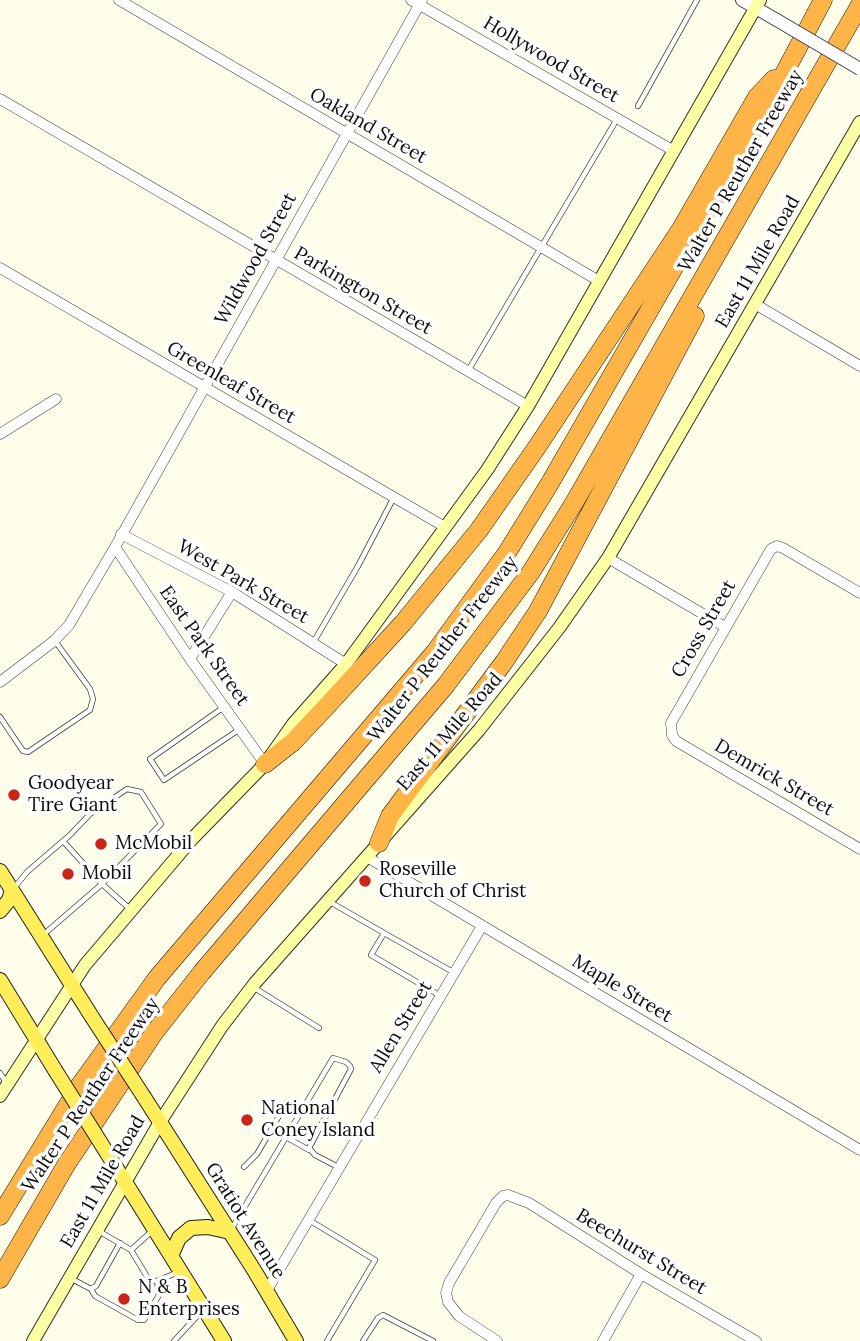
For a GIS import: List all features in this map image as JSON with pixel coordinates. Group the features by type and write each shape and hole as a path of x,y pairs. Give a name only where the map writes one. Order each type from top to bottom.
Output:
{"highway":[{"name":"Walter P Reuther Freeway","path":"0,1216 73,1095 157,978 411,681 459,621 502,560 618,366 823,0"},
{"name":"Walter P Reuther Freeway","path":"0,1279 66,1165 154,1033 202,972 446,685 531,572 574,503 860,5"},
{"path":"265,764 293,742 334,699 427,595 479,530 681,229 757,97 788,64"},
{"path":"379,843 390,816 504,662 538,611 699,308 724,242"}],"main road":[{"path":"2,1089 85,965 192,839 265,764 293,724 346,664 487,470 528,406 758,4"},
{"name":"East 11 Mile Road","path":"33,1341 124,1181 203,1053 253,986 479,730 520,679 608,558 860,122"},
{"path":"0,871 72,984"},
{"path":"0,911 9,900 12,890"},
{"path":"0,980 224,1341"},
{"name":"Gratiot Avenue","path":"72,984 296,1341"},
{"path":"171,1255 179,1238 191,1228 208,1227 230,1232"}],"street":[{"name":"Oakland Street","path":"119,0 599,281"},
{"path":"742,0 758,4 775,19 860,69"},
{"name":"Wildwood Street","path":"115,547 417,2"},
{"name":"Hollywood Street","path":"417,2 674,151"},
{"name":"Parkington Street","path":"0,99 528,406"},
{"name":"Greenleaf Street","path":"0,268 445,527"},
{"path":"755,304 860,366"},
{"path":"0,434 56,399"},
{"name":"West Park Street","path":"121,534 232,592 346,664"},
{"path":"0,682 54,641 69,625 115,547"},
{"name":"East Park Street","path":"115,547 265,764"},
{"name":"Cross Street","path":"672,735 671,723 674,716 771,549 777,547 789,551 860,593"},
{"path":"608,558 725,628"},
{"path":"190,659 232,592"},
{"name":"Demrick Street","path":"672,735 676,741 860,849"},
{"name":"Maple Street","path":"366,857 860,1150"},
{"name":"Allen Street","path":"266,1292 482,926"},
{"name":"Beechurst Street","path":"497,1341 459,1317 448,1302 446,1293 449,1283 496,1203 508,1195 529,1203 641,1274 756,1341"},
{"path":"603,1341 641,1274"}],"lane":[{"path":"638,106 696,0"},
{"path":"468,371 617,118"},
{"path":"313,643 394,498"},
{"path":"0,717 23,751 29,752 90,710 93,699 90,689 54,641"},
{"path":"224,707 150,759 164,780 240,729"},
{"path":"12,890 27,872 90,814 127,789 141,792 160,824 102,884 41,936"},
{"path":"63,841 131,911"},
{"path":"328,901 454,972"},
{"path":"384,933 371,955 440,996"},
{"path":"253,986 319,1028"},
{"path":"230,1232 331,1059 335,1058 346,1062 351,1069 309,1146 309,1151"},
{"path":"0,1073 2,1089"},
{"path":"244,1167 257,1154 287,1102"},
{"path":"286,1137 338,1167"},
{"path":"308,1220 375,1260 327,1341"},
{"path":"131,1250 155,1229"},
{"path":"97,1230 131,1250 149,1280 157,1281 180,1271"},
{"path":"91,1289 96,1286 120,1244"},
{"path":"69,1278 91,1289 95,1296 138,1321 144,1320 159,1295 157,1281"},
{"path":"174,1341 204,1309"},
{"path":"373,1341 364,1339 383,1315 432,1341"}],"place":[{"name":"Goodyear Tire Giant","path":"14,795"},
{"name":"McMobil","path":"101,844"},
{"name":"Mobil","path":"68,874"},
{"name":"Roseville Church of Christ","path":"365,881"},
{"name":"National Coney Island","path":"247,1120"},
{"name":"N & B Enterprises","path":"124,1299"}]}
